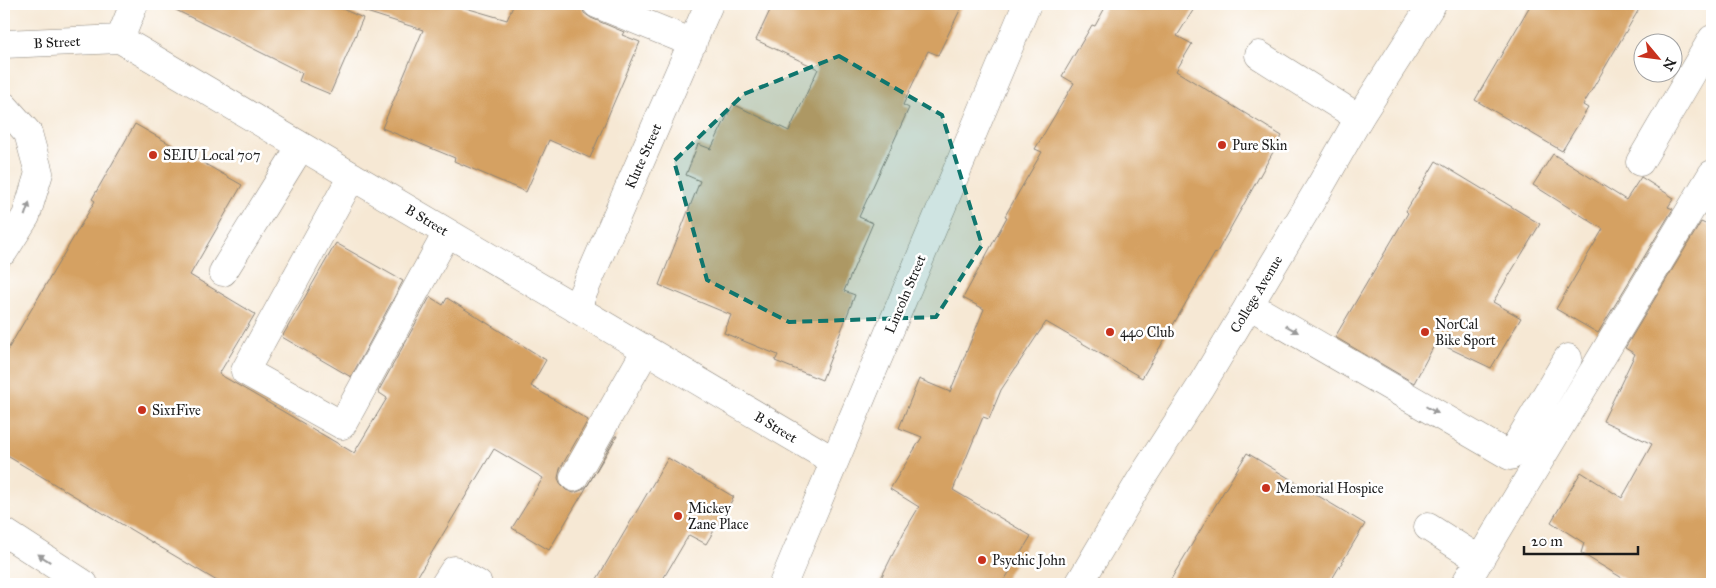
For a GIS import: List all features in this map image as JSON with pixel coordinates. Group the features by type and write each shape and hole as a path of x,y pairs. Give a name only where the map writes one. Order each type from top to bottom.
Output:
{"street":[{"path":"120,39 134,4"},
{"path":"597,4 693,43"},
{"name":"Klute Street","path":"576,308 709,4"},
{"name":"Lincoln Street","path":"783,584 1027,4"},
{"name":"College Avenue","path":"1079,584 1141,479 1199,389 1359,118 1432,4"},
{"path":"1640,162 1712,38"},
{"name":"B Street","path":"4,44 120,39 834,461"},
{"path":"1259,55 1359,118"},
{"path":"4,106 28,133 39,173 26,216 4,251"},
{"path":"223,272 301,146"},
{"path":"1466,584 1712,174"},
{"path":"352,176 245,371 342,425 447,232"},
{"path":"1249,305 1510,456 1568,358"},
{"path":"574,476 646,350"},
{"path":"1428,527 1480,560"},
{"path":"4,532 84,584"},
{"path":"445,584 454,570 478,584"}],"highlighted area":[{"path":"839,56 942,115 982,245 936,317 789,322 707,280 674,161 744,94"}],"building":[{"path":"164,4 331,4 363,18 330,94 299,81 302,73"},
{"path":"361,4 452,4 507,20 514,4 582,4 584,13 591,18 624,32 622,35 640,42 590,158 549,140 526,192 454,161 455,158 382,128 423,30 360,10"},
{"path":"773,4 963,4 938,55 928,51 903,105 909,108 859,217 873,223 844,291 855,295 822,380 775,361 778,355 724,333 731,315 659,285 700,181 686,175 698,144 711,149 733,104 789,131 818,69 756,40"},
{"path":"1107,4 1197,4 1177,36 1192,44 1176,71 1282,136 1216,254 1142,378 1046,322 1001,390 989,419 983,417 953,490 1031,536 1002,584 878,584 919,507 890,489 922,437 899,428 919,379 950,392 984,309 963,298 1007,217 1005,216 1042,152 1035,149 1074,83 1062,76 1092,25 1095,26"},
{"path":"1531,4 1642,4 1583,105 1588,108 1562,151 1475,100"},
{"name":"Six1Five","path":"135,124 242,185 190,275 255,314 219,374 354,453 387,398 378,392 430,297 443,305 447,298 546,360 531,386 588,420 560,469 558,478 566,490 574,493 588,485 549,550 512,528 543,478 494,449 413,584 222,584 4,454 4,356 95,201 92,199"},
{"path":"1553,154 1626,200 1641,177 1674,198 1668,207 1673,209 1598,333 1556,309 1603,229 1533,185"},
{"path":"1436,161 1540,224 1493,302 1521,318 1491,368 1436,342 1414,383 1335,337 1408,213 1406,211"},
{"path":"1701,222 1712,227 1712,584 1632,584 1581,553 1584,543 1551,522 1581,472 1622,498 1652,444 1603,421 1635,354 1625,348"},
{"path":"336,243 403,281 351,377 282,337"},
{"path":"615,436 617,436 591,480"},
{"name":"Memorial Hospice","path":"1247,453 1365,524 1329,584 1168,584"},
{"name":"Mickey Zane Place","path":"668,458 734,497 706,544 689,535 660,584 594,584"}],"place":[{"name":"Pure Skin","path":"1222,145"},
{"name":"SEIU Local 707","path":"153,155"},
{"name":"440 Club","path":"1110,332"},
{"name":"NorCal Bike Sport","path":"1425,332"},
{"name":"Six1Five","path":"142,410"},
{"name":"Memorial Hospice","path":"1266,488"},
{"name":"Mickey Zane Place","path":"678,516"},
{"name":"Psychic John","path":"982,560"}]}
